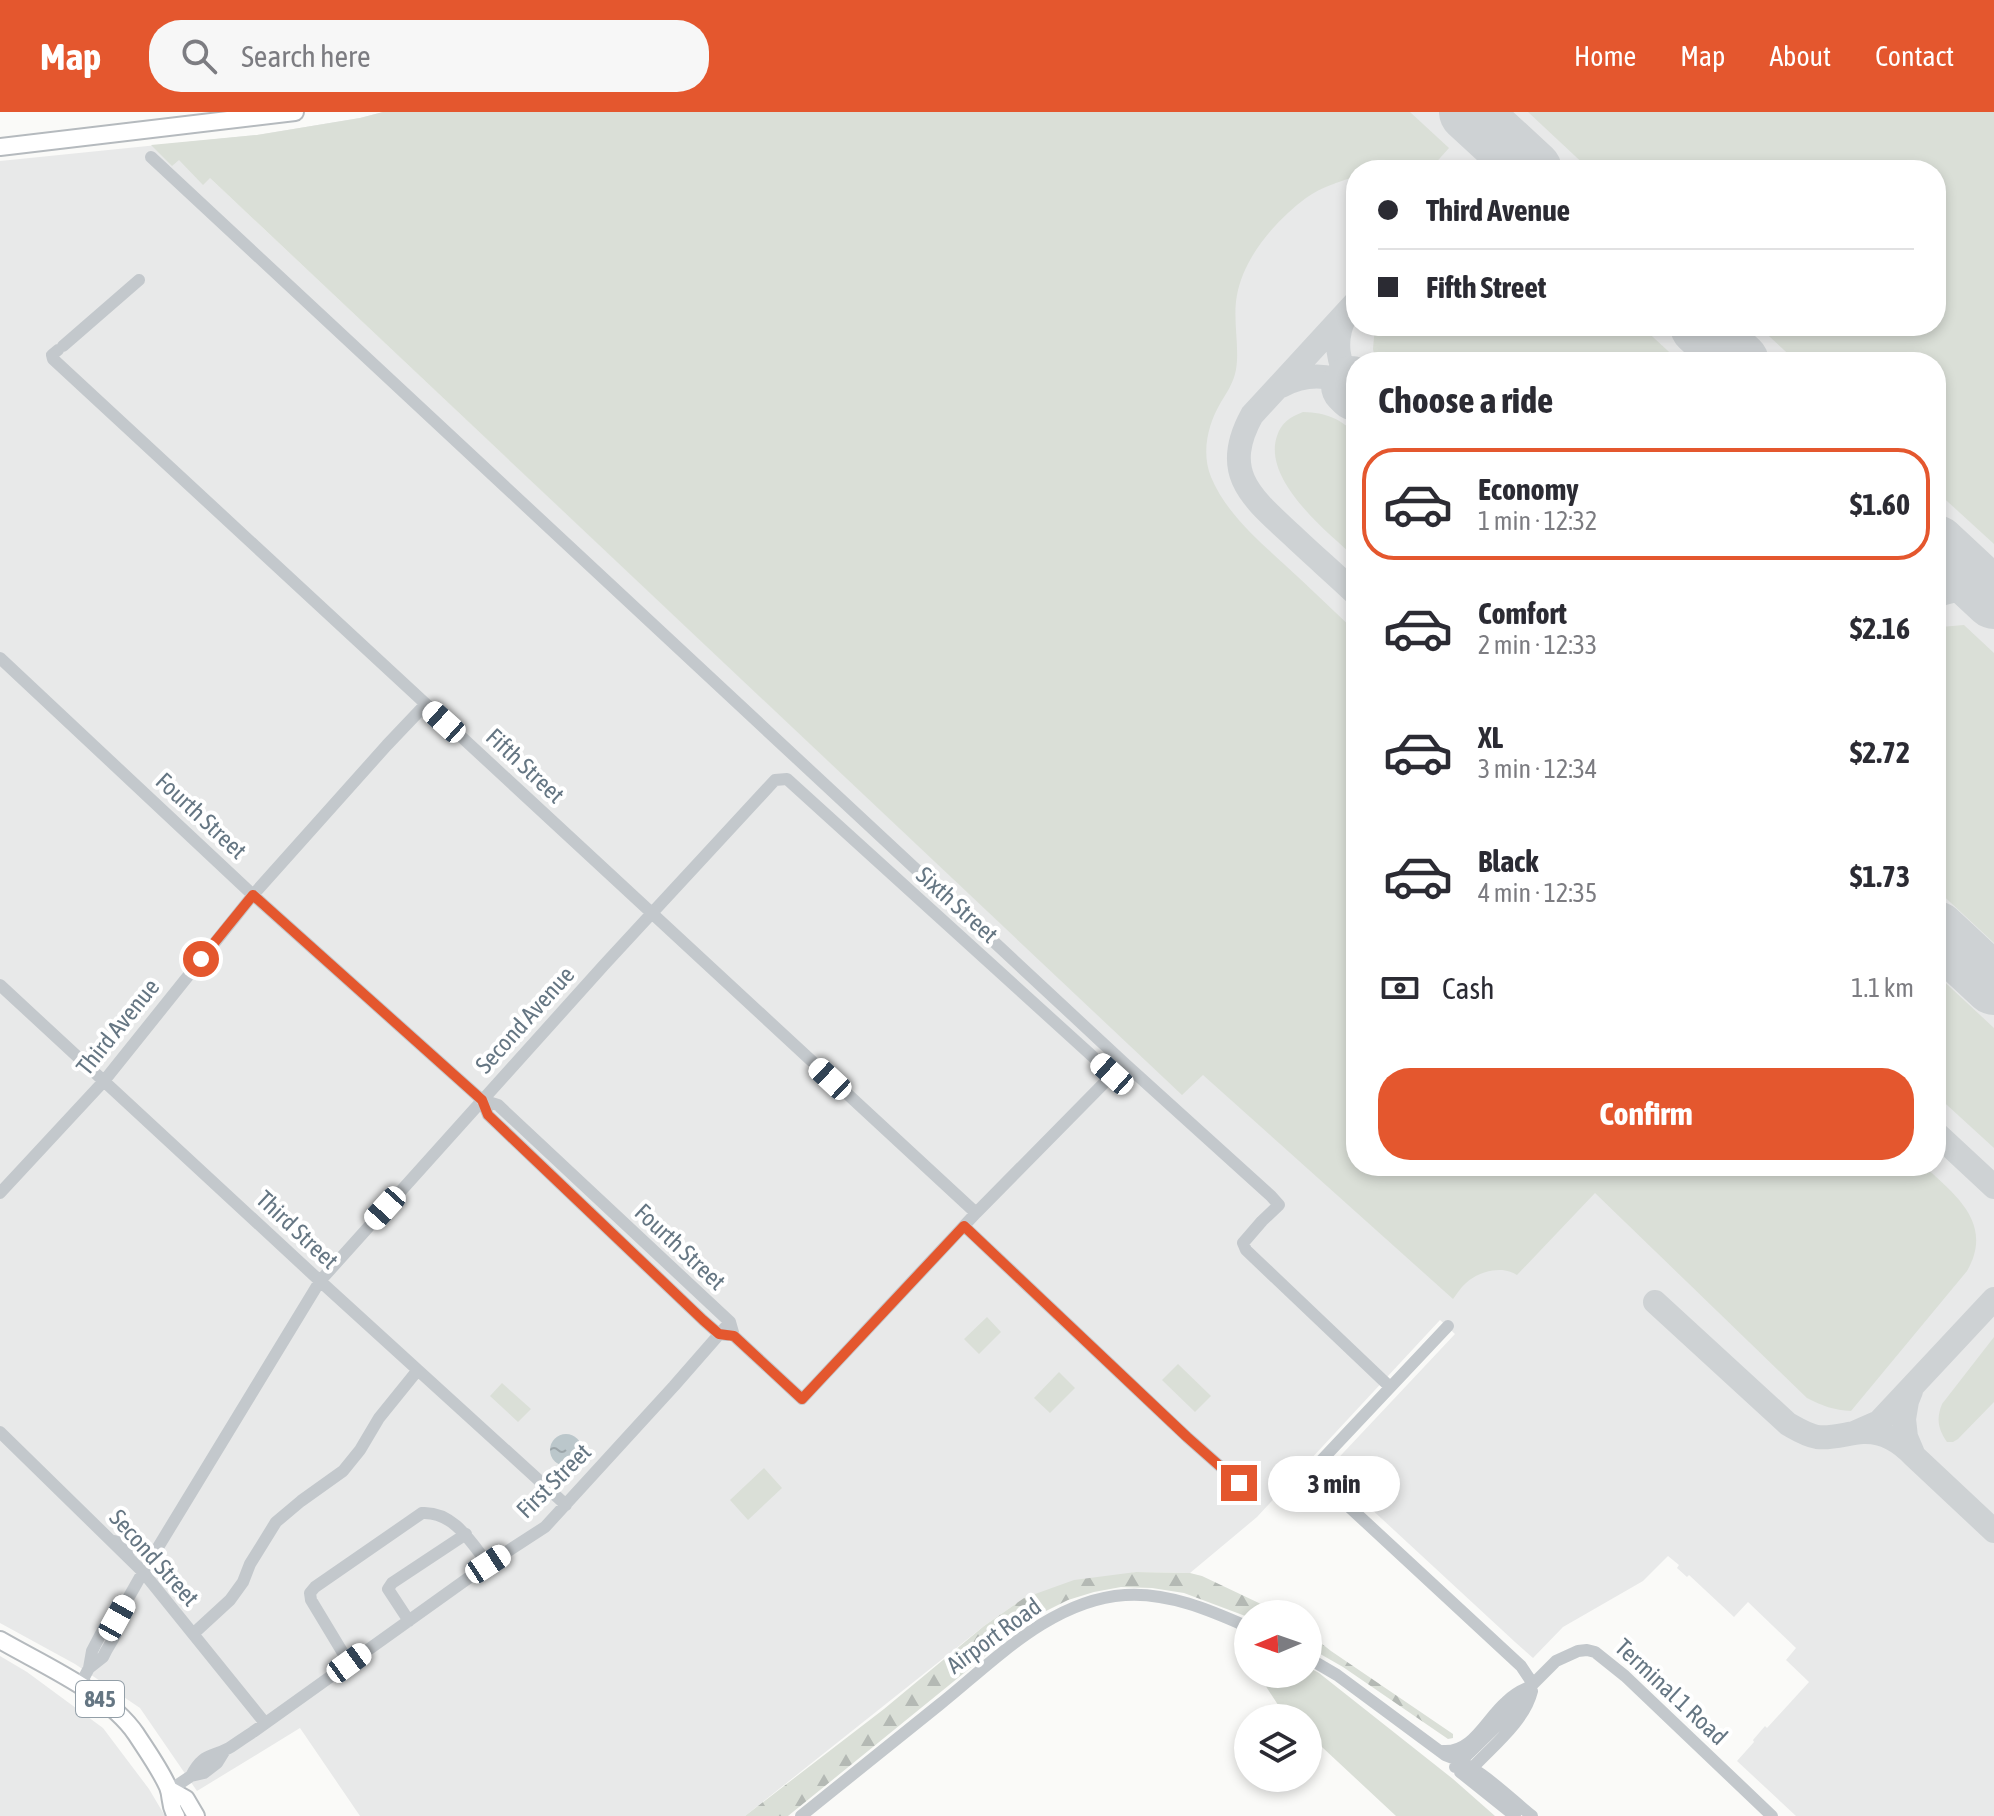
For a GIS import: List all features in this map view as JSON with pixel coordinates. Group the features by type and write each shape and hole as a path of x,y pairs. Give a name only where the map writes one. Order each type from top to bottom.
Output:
{"main road":[{"path":"0,147 295,112"},
{"name":"845","path":"0,1640 80,1685 110,1707 135,1732 170,1790 186,1799 196,1816"},
{"name":"845","path":"170,1790 170,1808 176,1816"}],"street":[{"path":"151,157 1124,1063 1271,1196 1279,1205 1243,1243 1246,1250 1390,1387"},
{"name":"Fifth Street","path":"139,280 52,355 53,359 976,1213"},
{"name":"Fourth Street","path":"0,658 253,895 482,1100 498,1105 730,1322 734,1336"},
{"name":"Third Avenue","path":"0,1193 104,1081 253,895 425,705"},
{"name":"Sixth Street","path":"770,783 787,779 1115,1071 976,1213"},
{"name":"Second Avenue","path":"80,1685 89,1668 103,1657 116,1634 117,1618 143,1572 320,1281 770,783"},
{"name":"Third Street","path":"0,985 566,1505"},
{"name":"Fourth Street","path":"482,1100 488,1115 719,1334"},
{"path":"568,1191 577,1180"},
{"path":"719,1334 734,1336 802,1399 976,1213"},
{"path":"608,1229 618,1218"},
{"path":"964,1226 1239,1483"},
{"path":"653,1271 663,1260"},
{"path":"703,1320 714,1309"},
{"name":"First Street","path":"170,1790 191,1776 204,1773 217,1763 225,1750 545,1527 730,1322"},
{"path":"1448,1326 1317,1465 1315,1472 1521,1666 1533,1684"},
{"path":"193,1634 230,1600 276,1522 343,1471 379,1418 417,1371"},
{"name":"Second Street","path":"0,1432 143,1572 265,1723"},
{"path":"349,1663 311,1600 310,1593 315,1587 422,1513 430,1512 449,1520 466,1534 488,1564"},
{"path":"409,1621 388,1589 392,1583 466,1534"},
{"path":"110,1539 135,1549 157,1549"},
{"name":"Airport Road","path":"801,1816 996,1657 1047,1621 1073,1608 1126,1595 1156,1596 1234,1620"},
{"name":"Terminal 1 Road","path":"1442,1753 1463,1748 1505,1702 1533,1684 1556,1661 1578,1651 1595,1652 1625,1676 1772,1816"},
{"path":"1322,1666 1532,1816"},
{"name":"Terminal 1 Road","path":"1463,1768 1500,1739 1527,1707 1533,1684"},
{"path":"1463,1768 1515,1816"}],"shaded area":[{"path":"383,112 1994,112 1994,1816 1796,1816 1737,1761 1765,1726 1767,1728 1809,1682 1786,1660 1796,1648 1748,1602 1734,1617 1689,1575 1687,1577 1677,1568 1679,1565 1668,1556 1643,1581 1563,1627 1533,1658 1515,1642 1328,1469 1455,1334 1440,1320 1257,1517 1190,1573 1136,1572 1024,1598 984,1626 745,1816 360,1816 300,1728 197,1791 140,1708 75,1664 0,1623 0,161 257,135","holes":["209,177 543,471 1194,1083 1182,1094"]},
{"path":"0,1656 103,1728 149,1789 165,1816 0,1816"}],"green space":[{"path":"383,112 1410,112 1449,148 1438,160 1346,160 1346,179 1318,191 1294,207 1262,241 1246,267 1237,295 1235,374 1216,411 1206,448 1211,477 1234,514 1346,623 1346,1176 1935,1176 1959,1200 1974,1225 1974,1254 1967,1271 1851,1411 1828,1407 1807,1398 1595,1193 1517,1275 1505,1270 1484,1273 1466,1283 1453,1299 1203,1075 1182,1095 210,178 203,185 179,160 172,166 151,145 257,135"},
{"path":"1528,112 1994,112 1994,544 1946,500 1946,352 1786,352 1769,336 1946,336 1946,160 1579,160"},
{"path":"1374,336 1652,336 1669,352 1374,352"},
{"path":"1303,412 1319,414 1332,417 1346,426 1346,549 1300,504 1279,470 1275,453 1277,436 1281,427"},
{"path":"1964,625 1994,653 1994,943 1946,898 1946,627"},
{"path":"1946,983 1994,1028 1994,1148 1946,1104"},
{"path":"987,1317 1001,1332 979,1354 964,1339"},
{"path":"1994,1337 1994,1402 1958,1439 1947,1442 1939,1424 1942,1404"},
{"path":"1178,1364 1211,1396 1195,1412 1162,1380"},
{"path":"1059,1372 1075,1388 1050,1413 1034,1398"},
{"path":"502,1383 531,1409 518,1422 490,1396"},
{"path":"764,1468 782,1488 748,1520 730,1500"},
{"path":"1136,1572 1190,1573 1253,1600 1234,1600 1234,1612 1184,1593 1121,1587 1068,1600 1040,1614 985,1656 788,1816 745,1816 884,1709 984,1626 1024,1598 1074,1580"},
{"path":"1322,1644 1453,1734 1453,1738 1448,1739 1322,1655"},
{"path":"1322,1675 1495,1816 1396,1816 1322,1747 1322,1704 1277,1704 1267,1688 1322,1688"}],"water":[{"path":"566,1434 577,1439 582,1450 577,1461 566,1466 555,1461 550,1450 555,1439"}],"taxiway":[{"path":"1346,313 1252,415 1239,453 1240,468 1253,496 1346,585"},
{"path":"1345,317 1338,343 1346,375"},
{"path":"1281,386 1298,379 1316,377 1346,384"},
{"path":"1946,593 1961,590 1987,592"},
{"path":"1946,1142 1994,1187"},
{"path":"1854,1433 1879,1422 1994,1299"},
{"path":"1655,1302 1788,1424 1817,1437 1877,1433 1897,1442 1914,1456"},
{"path":"1911,1391 1904,1419 1906,1437 1914,1456 1994,1531"}],"runway":[{"path":"1469,112 1521,160"},
{"path":"1711,336 1728,352"},
{"path":"1946,554 1994,599"},
{"path":"1946,940 1994,985"}],"route":[{"path":"201,959 253,895 482,1100 488,1115 703,1320 719,1334 734,1336 802,1399 964,1226 1239,1483"}]}
